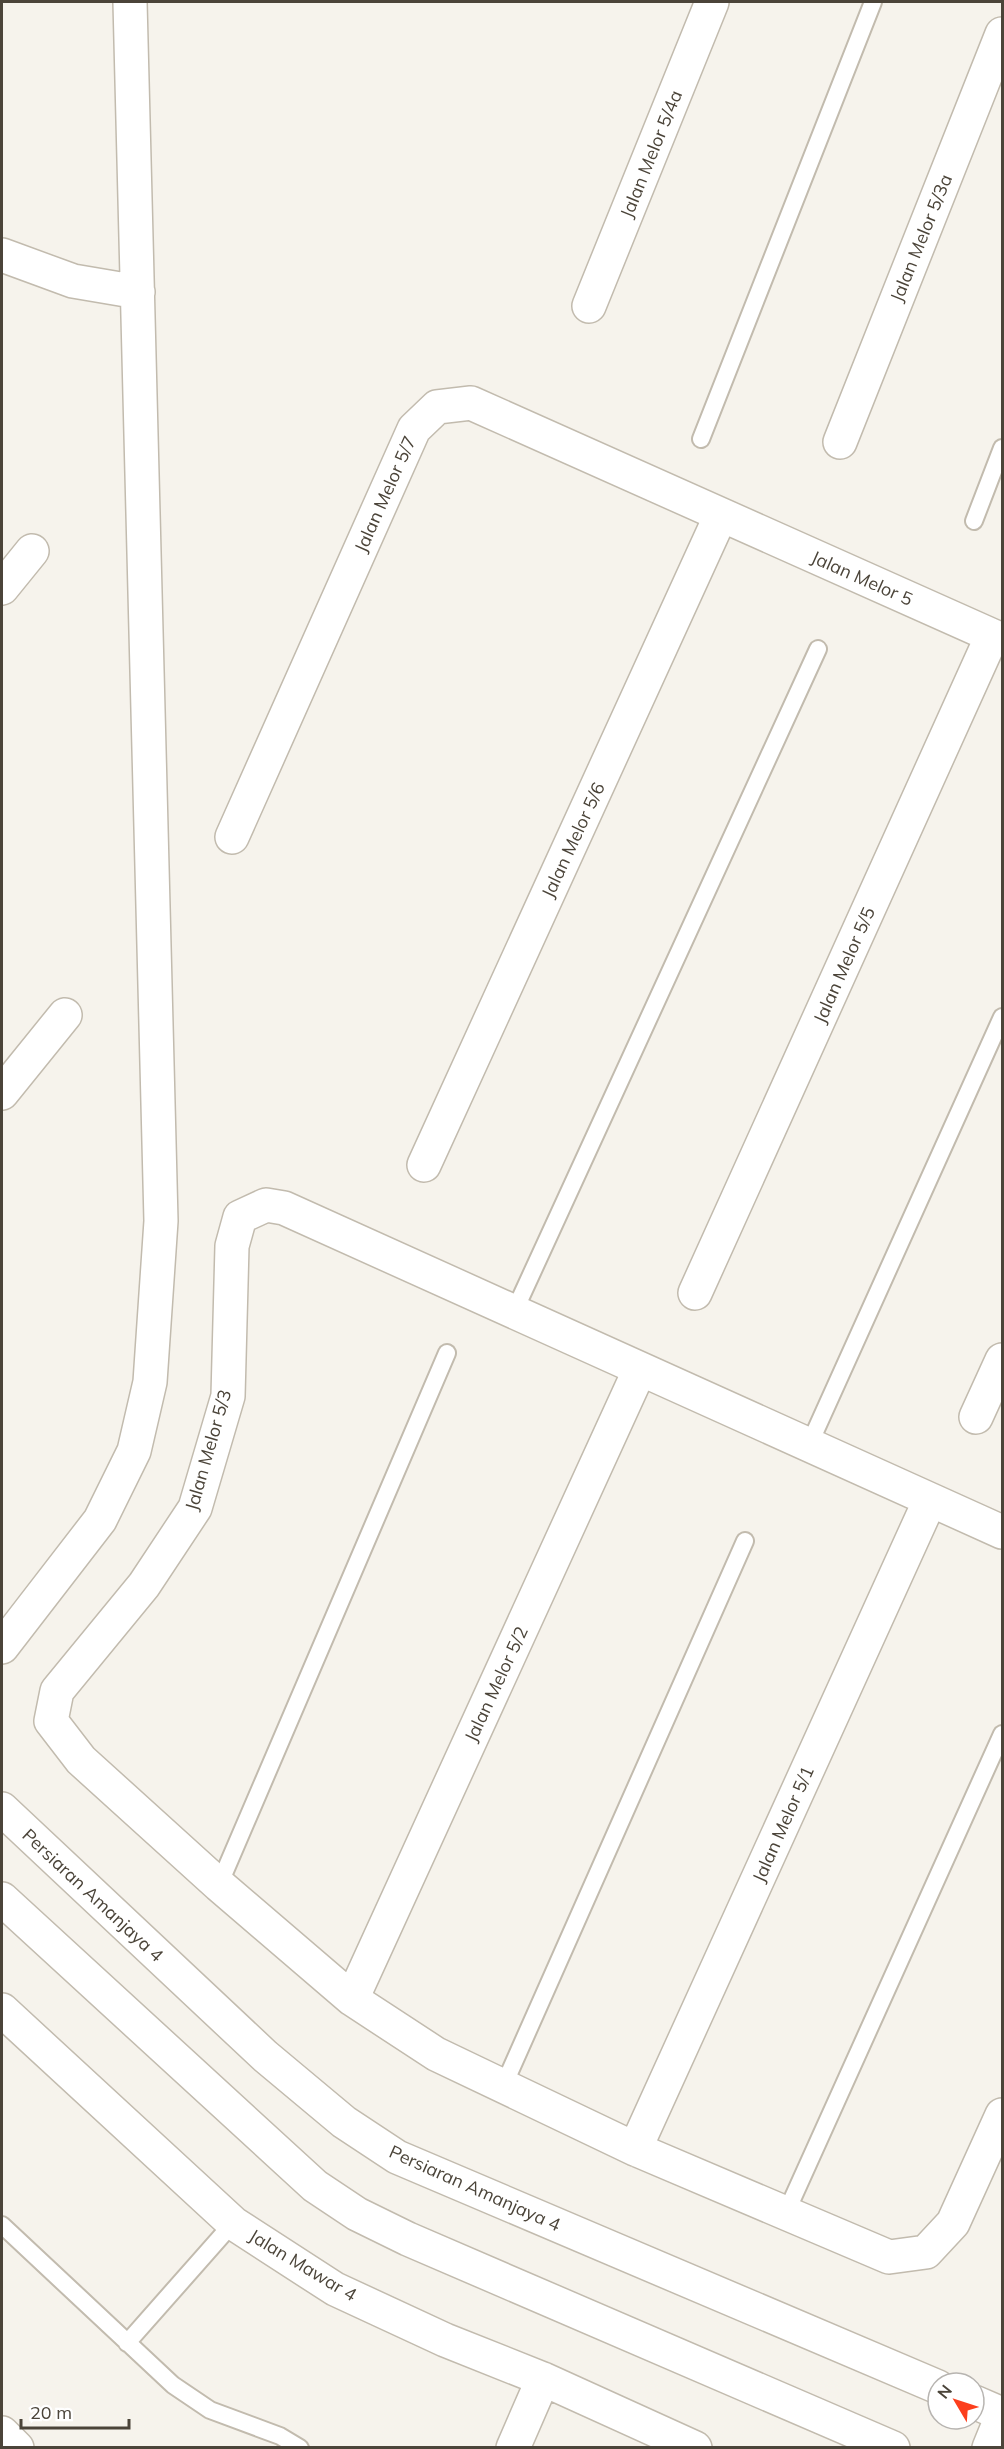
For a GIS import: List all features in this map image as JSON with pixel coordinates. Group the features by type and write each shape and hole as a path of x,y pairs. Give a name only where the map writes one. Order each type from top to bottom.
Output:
{"street":[{"path":"2,1647 100,1520 134,1450 150,1382 161,1221 130,2"},
{"name":"Jalan Melor 5/4a","path":"589,306 712,2"},
{"name":"Jalan Melor 5/3a","path":"840,442 1002,34"},
{"path":"2,255 73,281 138,292"},
{"name":"Jalan Melor 5/7","path":"232,837 414,429 437,407 471,403 722,515"},
{"name":"Jalan Melor 5","path":"722,515 997,638"},
{"name":"Jalan Melor 5/6","path":"424,1165 722,515"},
{"path":"2,588 32,551"},
{"name":"Jalan Melor 5/5","path":"695,1293 997,638"},
{"path":"2,1093 65,1015"},
{"name":"Jalan Melor 5/3","path":"219,1885 81,1760 51,1721 57,1691 144,1585 195,1508 228,1396 232,1246 240,1217 266,1205 284,1208 514,1312"},
{"path":"514,1312 1002,1532"},
{"path":"976,1417 1002,1360"},
{"name":"Jalan Melor 5/2","path":"352,1999 640,1369"},
{"name":"Jalan Melor 5/1","path":"635,2149 930,1500"},
{"name":"Persiaran Amanjaya 4","path":"2,1809 265,2056 344,2122 397,2157 926,2382"},
{"path":"219,1885 352,1999 436,2054 635,2149 889,2257 926,2252 953,2223 1002,2115"},
{"path":"2,1899 315,2186 357,2214 408,2239 893,2448"},
{"name":"Jalan Mawar 4","path":"2,2010 233,2223 335,2289 445,2340 543,2379 691,2447"},
{"path":"513,2448 543,2379"},
{"path":"986,2408 1002,2415 989,2448"},
{"path":"2,2433 16,2448"}],"lane":[{"path":"701,439 873,2"},
{"path":"974,521 1002,447"},
{"path":"514,1312 818,649"},
{"path":"809,1445 1002,1017"},
{"path":"219,1885 447,1353"},
{"path":"503,2087 745,1541"},
{"path":"786,2213 1002,1734"},
{"path":"127,2343 233,2223"},
{"path":"2,2225 173,2385 210,2409 280,2436 300,2448"}]}
